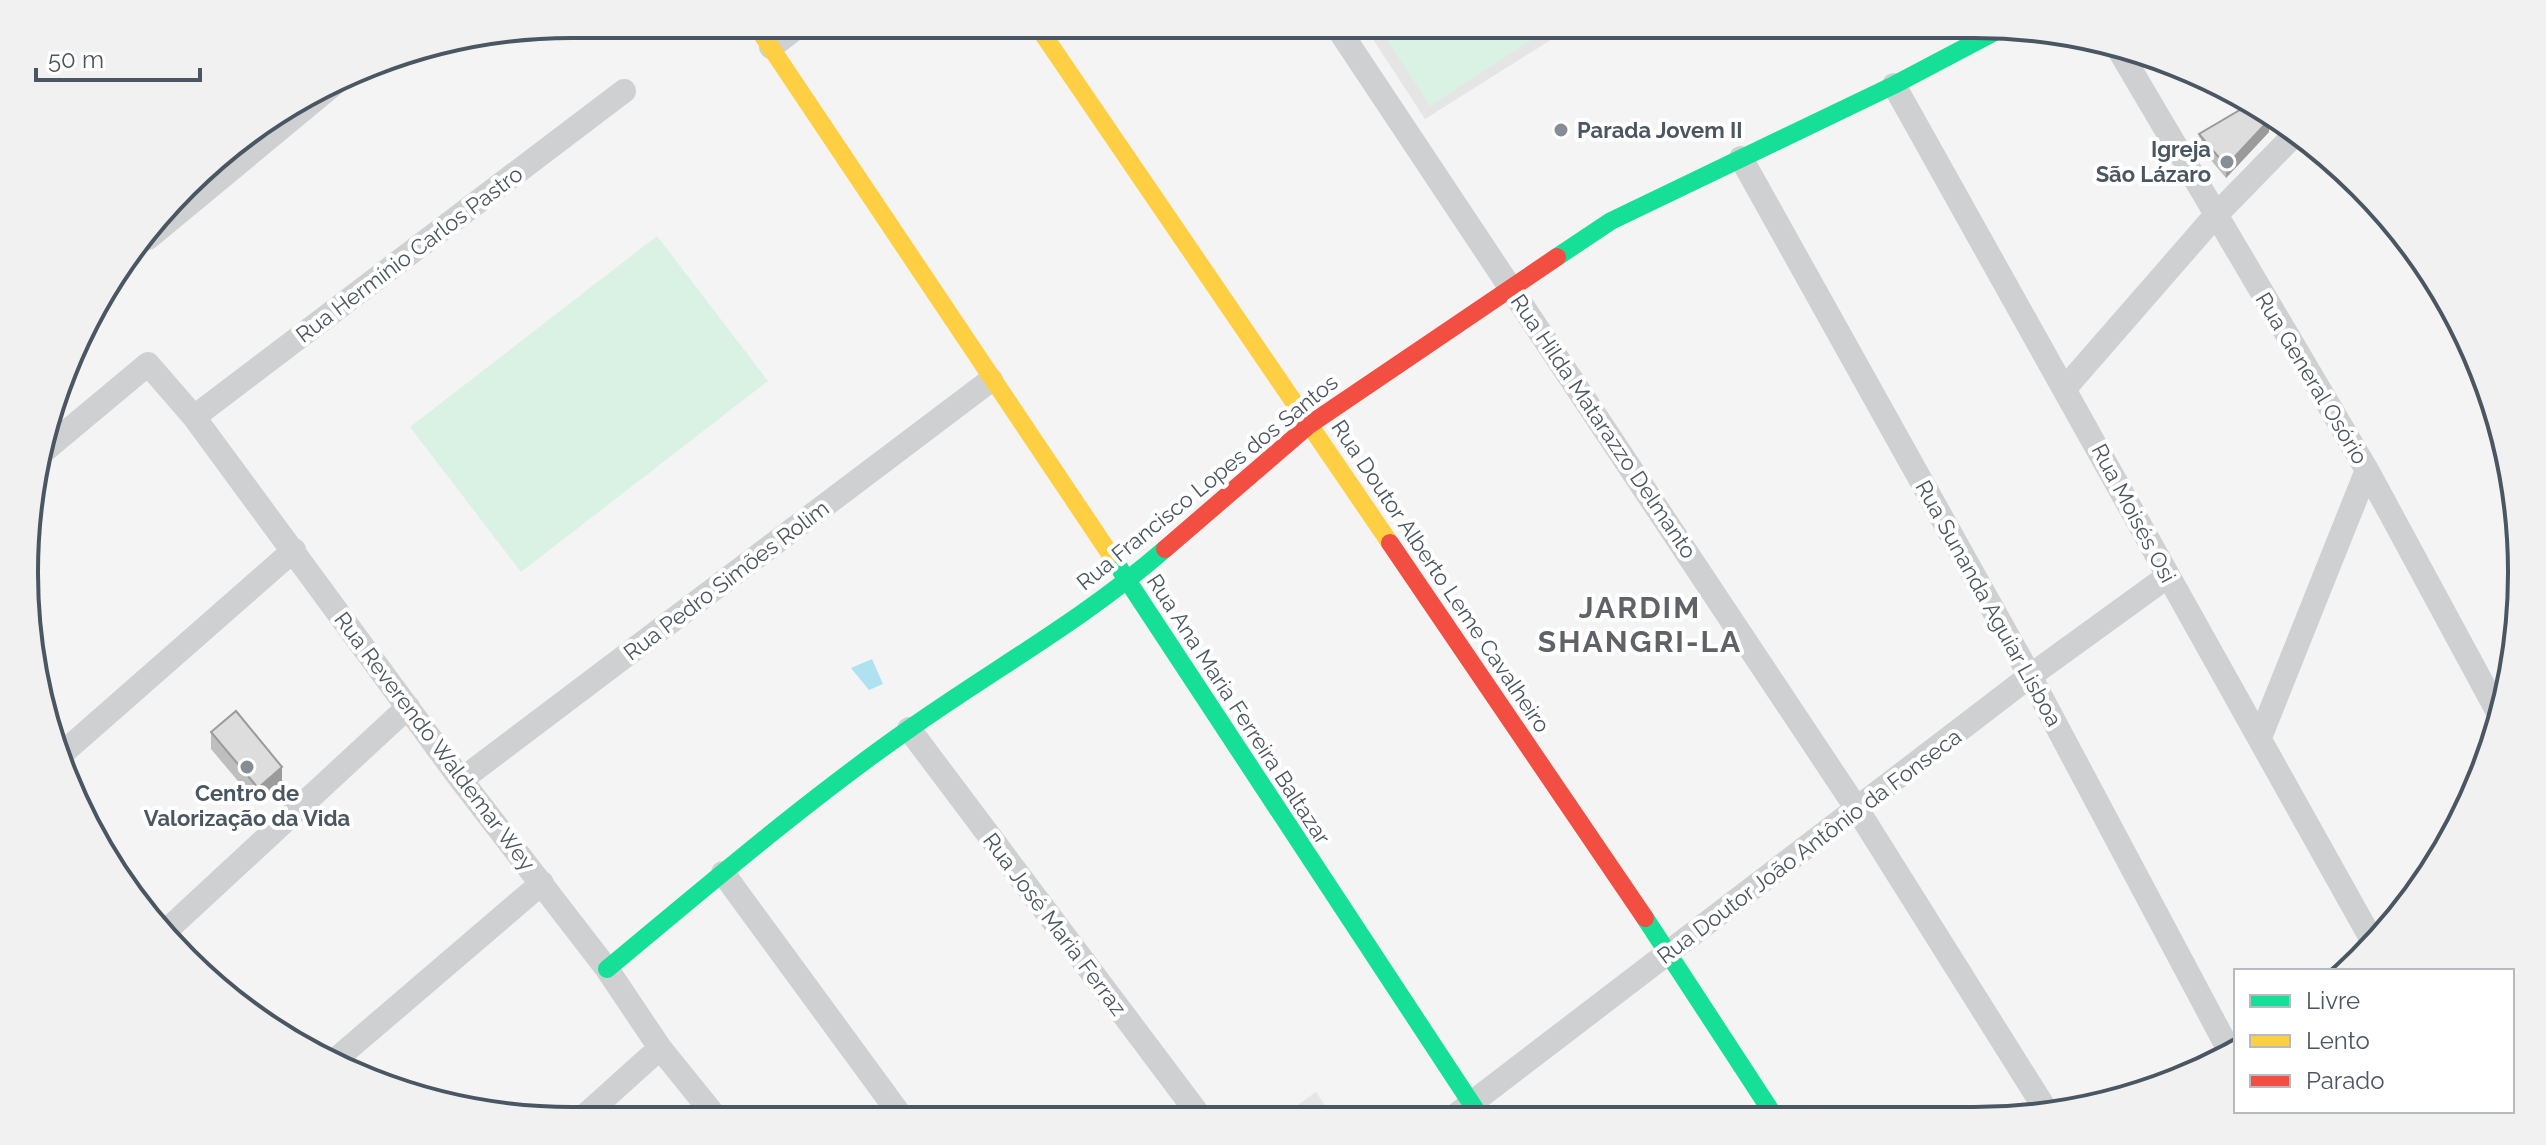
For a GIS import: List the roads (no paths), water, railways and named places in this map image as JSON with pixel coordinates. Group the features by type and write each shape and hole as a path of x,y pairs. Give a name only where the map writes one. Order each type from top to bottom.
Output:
{"street":[{"name":"Rua Ana Maria Ferreira Baltazar","path":"765,38 1128,581 1464,1107"},
{"path":"771,47 783,38"},
{"name":"Rua Doutor Alberto Leme Cavalheiro","path":"1046,38 1669,953 1769,1107"},
{"name":"Rua Hilda Matarazzo Delmanto","path":"1344,38 1857,809 2041,1102"},
{"name":"Rua Francisco Lopes dos Santos","path":"607,969 723,873 909,729 1128,581 1309,425 1611,221 1894,85 1983,38"},
{"name":"Rua General Osório","path":"2125,60 2367,470 2492,702"},
{"name":"Rua Moisés Osi","path":"1894,85 2066,387 2168,576 2261,735 2368,932"},
{"name":"Rua Hermínio Carlos Pastro","path":"194,417 624,91"},
{"path":"176,215 295,116"},
{"path":"2066,387 2215,216 2288,141"},
{"name":"Rua Sunanda Aguiar Lisboa","path":"1741,158 2030,676 2225,1044"},
{"name":"Rua Reverendo Waldemar Wey","path":"54,442 148,364 194,417 461,780 607,969 660,1048 708,1107"},
{"name":"Rua Pedro Simões Rolim","path":"461,780 991,380"},
{"path":"2261,735 2367,470"},
{"path":"68,749 294,550"},
{"name":"Rua Doutor João Antônio da Fonseca","path":"1476,1107 1669,953 2030,676 2168,576"},
{"path":"172,926 408,707"},
{"name":"Rua José Maria Ferraz","path":"909,729 1193,1107"},
{"path":"723,873 894,1107"},
{"path":"342,1054 542,883"},
{"path":"595,1107 660,1048"}],"water":[{"path":"872,659 883,684 869,690 851,668"}],"place":[{"name":"Parada Jovem II","path":"1561,130"},
{"name":"Igreja São Lázaro","path":"2227,162"},
{"name":"Centro de Valorização da Vida","path":"247,767"}],"district":[{"name":"JARDIM SHANGRI-LA","path":"1640,625"}]}
